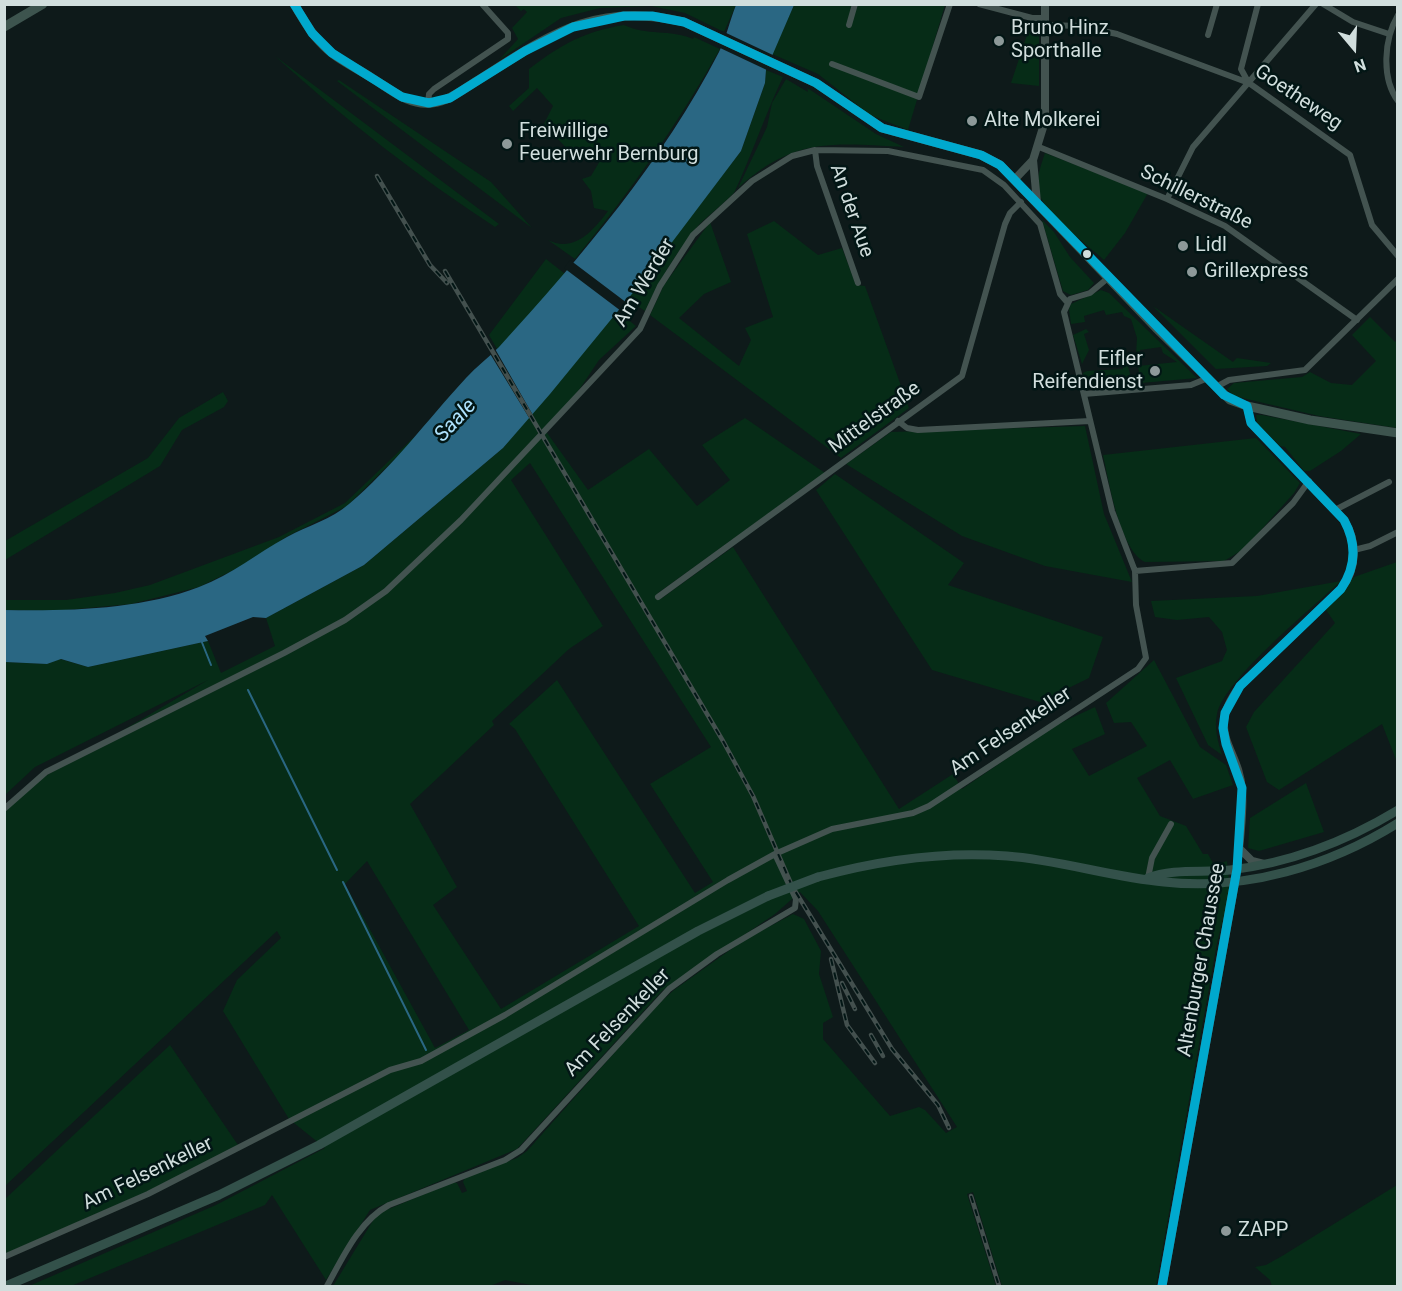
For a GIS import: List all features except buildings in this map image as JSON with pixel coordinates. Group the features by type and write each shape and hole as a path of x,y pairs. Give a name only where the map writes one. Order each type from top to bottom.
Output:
{"main road":[{"path":"294,4 316,37 330,51 405,98 428,104 448,99 551,33 588,17 641,12 675,19 816,83 882,128 981,155 1000,165 1016,179 1108,278 1230,399 1247,406 1335,424 1398,433"},
{"path":"4,27 36,6"},
{"path":"1149,878 1162,873 1266,865 1338,842 1398,810"},
{"path":"6,1287 219,1195 384,1110 698,931 768,896 818,877 906,858 978,854 1039,859 1161,882 1189,884 1235,881 1274,875 1324,860 1355,847 1398,823"},
{"name":"Altenburger Chaussee","path":"1162,1287 1237,869"}],"street":[{"path":"428,104 429,94 434,89 507,41 508,33 482,4"},
{"path":"849,25 855,4"},
{"path":"832,64 919,97 950,4"},
{"name":"Goetheweg","path":"979,4 1046,22 1117,34 1250,83 1350,155 1372,225 1377,235 1398,256"},
{"path":"1016,179 1033,160 1039,147 1046,112 1045,4"},
{"path":"1208,35 1217,4"},
{"path":"1250,83 1244,77 1241,69 1258,4"},
{"path":"1167,199 1193,147 1316,4"},
{"path":"1323,4 1353,22 1389,34"},
{"path":"1398,15 1389,34 1388,84 1398,101"},
{"name":"Schillerstraße","path":"1039,147 1167,199 1232,230 1357,320"},
{"name":"Am Werder","path":"4,809 45,772 345,620 386,591 498,482 640,329 660,286 693,235 710,217 767,170 792,156 815,150 888,151 973,166 998,180 1040,224 1060,294 1067,302"},
{"name":"An der Aue","path":"815,150 817,166 858,283"},
{"path":"1033,160 1037,202"},
{"name":"Mittelstraße","path":"658,597 962,376 1005,224 1010,213 1021,202"},
{"path":"1108,278 1090,293 1067,302 1064,312 1112,511 1135,571 1232,563 1293,503 1309,481"},
{"path":"1216,387 1229,380 1301,372 1398,279"},
{"path":"1083,394 1191,385 1208,378"},
{"path":"1247,406 1251,423 1335,510 1348,528 1354,550 1370,546 1398,532"},
{"path":"898,421 907,428 918,430 1090,422"},
{"path":"1335,510 1389,482"},
{"name":"Altenburger Chaussee","path":"1237,869 1242,788 1223,728 1228,704 1240,686 1341,589 1351,574 1354,550"},
{"name":"Am Felsenkeller","path":"4,1257 148,1194 390,1070 422,1061 505,1015 728,879 775,854 832,829 902,815 929,806 1138,669 1146,658 1136,605 1135,571"},
{"path":"1149,878 1152,858 1171,824"},
{"path":"1239,848 1252,861 1266,865"},
{"name":"Am Felsenkeller","path":"327,1287 360,1232 376,1213 389,1205 505,1160 521,1150 669,989 717,954 795,908 796,899 775,854"}],"green space":[{"path":"515,5 736,5 724,32 685,13 651,6 600,8 561,18 499,60 518,39 512,28 527,12 524,9 521,11"},
{"path":"794,5 945,5 908,130 870,115 818,74 772,54"},
{"path":"1031,23 1039,26 1039,86 1011,83"},
{"path":"624,25 693,39 694,37 720,49 652,157 575,259 548,240 566,244 574,242 596,226 608,211 594,208 591,191 582,179 591,176 601,159 590,147 580,147 570,152 544,124 553,106 537,88 513,111 509,106 529,88 529,69 541,60 585,35"},
{"path":"275,56 499,224 495,227 409,167 354,124"},
{"path":"766,70 783,77 735,191 701,222 690,236 669,267 645,311 627,299 741,151 765,83"},
{"path":"786,79 808,92 807,88 812,91 876,134 904,147 835,145 815,147 778,160 758,171 738,188 767,127 772,103"},
{"path":"339,80 491,182 532,228 337,81"},
{"path":"1045,153 1148,193 1125,233 1104,260 1076,237 1047,208 1041,198 1038,179"},
{"path":"1042,220 1054,232 1070,257 1094,283 1088,290 1071,295 1063,291"},
{"path":"774,221 818,255 842,248 856,285 865,286 909,408 841,458 650,315 664,285 710,222 731,282 704,294 679,318 739,366 751,340 745,328 773,317 747,234"},
{"path":"546,259 578,284 497,349 489,335"},
{"path":"1101,290 1109,293 1197,378 1141,383 1138,366 1177,362 1163,353 1161,347 1140,350 1140,355 1136,355 1137,338 1131,319 1124,316 1122,312 1106,315 1104,310 1084,316 1085,322 1071,324 1069,309 1071,304"},
{"path":"1153,306 1233,362 1237,358 1271,363 1267,366 1216,369"},
{"path":"617,311 636,326 599,360 579,390 545,430 588,490 649,449 697,506 730,480 702,445 745,418 825,473 658,593 662,598 733,547 899,809 953,774 962,789 1056,725 1095,707 1105,734 1072,749 1089,776 1147,746 1131,722 1114,723 1106,703 1154,660 1200,747 1226,765 1233,785 1193,799 1170,760 1137,778 1160,816 1186,826 1203,854 1208,854 1214,865 1227,861 1230,891 1217,943 1156,1286 1002,1286 973,1192 967,1194 996,1286 536,1286 505,1280 490,1286 333,1286 377,1214 453,1182 457,1183 462,1193 467,1191 463,1182 465,1177 517,1158 527,1151 655,1007 674,990 744,940 793,914 804,919 821,951 819,974 833,1017 823,1023 823,1039 890,1116 919,1107 925,1110 946,1133 957,1127 818,911 800,892 775,914 662,991 517,1149 370,1210 326,1280 272,1195 265,1205 71,1286 29,1286 216,1205 325,1148 289,1119 223,1011 237,980 281,938 277,931 5,1186 5,805 32,784 208,680 35,767 5,795 5,662 47,664 60,659 88,667 208,641 221,673 275,646 266,618 364,565 503,448","holes":["530,463 711,747 650,784 713,882 695,893 557,680 509,724 515,729 639,926 501,1009 433,905 457,887 410,804 494,725 492,721 569,649 603,626 511,480","367,861 469,1030 435,1048 345,884"]},
{"path":"1370,317 1395,342 1397,340 1397,428 1319,416 1234,396 1227,389 1234,383 1302,377 1310,372 1331,383 1352,385 1376,361 1352,335"},
{"path":"1086,329 1089,332 1084,334 1089,350 1082,364 1073,335"},
{"path":"1123,364 1128,366 1132,382 1129,384 1094,387 1084,382 1083,373 1087,371 1123,369"},
{"path":"223,392 228,401 224,407 182,430 160,466 5,560 5,541 148,458 179,418"},
{"path":"1256,415 1361,434 1341,451 1310,471 1304,471 1285,447 1280,446 1257,423"},
{"path":"1085,426 1104,514 1132,582 1045,566 962,536 846,464 891,432"},
{"path":"413,438 415,439 347,506 286,537 248,563 199,587 131,604 55,611 5,610 5,600 66,600 150,585 279,537 345,503"},
{"path":"1256,438 1300,483 1294,493 1244,549 1224,561 1145,562 1136,555 1122,530 1112,498 1103,455"},
{"path":"835,474 964,563 948,585 1103,637 1089,678 1040,702 932,670 816,490"},
{"path":"1397,562 1397,762 1382,724 1279,790 1267,782 1246,727 1254,712 1335,623 1326,610 1354,577"},
{"path":"1341,581 1271,645 1235,683 1223,700 1216,719 1216,730 1222,755 1208,745 1176,678 1222,661 1227,650 1222,632 1209,617 1177,620 1155,617 1151,601 1257,596"},
{"path":"1306,783 1324,832 1259,851 1248,848 1250,818"},
{"path":"170,1045 238,1145 151,1190 5,1254 5,1199"},
{"path":"1397,1185 1397,1286 1272,1286 1270,1280 1255,1267 1266,1265 1282,1256"}],"water":[{"name":"Saale","path":"736,5 794,5 766,70 765,83 741,151 645,278 503,448 364,565 266,618 253,617 205,636 208,641 88,667 61,659 47,664 5,662 4,610 103,608 176,595 223,576 287,537 335,514 365,490 466,378 530,313 619,207 673,131 697,92 721,47"}],"pier":[{"path":"722,31 775,56 769,71 718,47"},
{"path":"570,260 627,303 621,311 564,268"},
{"path":"494,347 534,417 531,421 489,352"}],"waterway":[{"path":"201,640 211,665"},
{"path":"248,690 337,870"},
{"path":"343,882 426,1050"}],"railway":[{"path":"377,176 430,265 447,283"},
{"path":"445,271 723,741 753,796 792,886 892,1049 938,1105 949,1128"},
{"path":"831,959 847,1025 875,1063"},
{"path":"842,983 855,1009"},
{"path":"871,1035 883,1056"},
{"path":"971,1196 999,1286"}],"transit line":[{"path":"294,4 312,33 332,53 402,97 429,103 450,98 525,51 573,27 624,16 652,16 684,22 816,83 882,128 981,155 1000,165 1224,395 1247,406"},
{"path":"1162,1286 1237,869 1242,788 1226,744 1223,728 1225,713 1240,686 1341,589 1350,572 1353,555 1351,538 1344,520 1251,423 1247,406"}],"place":[{"name":"Bruno Hinz Sporthalle","path":"999,41"},
{"name":"Alte Molkerei","path":"972,121"},
{"name":"Freiwillige Feuerwehr Bernburg","path":"507,144"},
{"name":"Lidl","path":"1183,246"},
{"name":"Grillexpress","path":"1192,272"},
{"name":"Eifler Reifendienst","path":"1155,371"},
{"name":"ZAPP","path":"1226,1231"}]}
